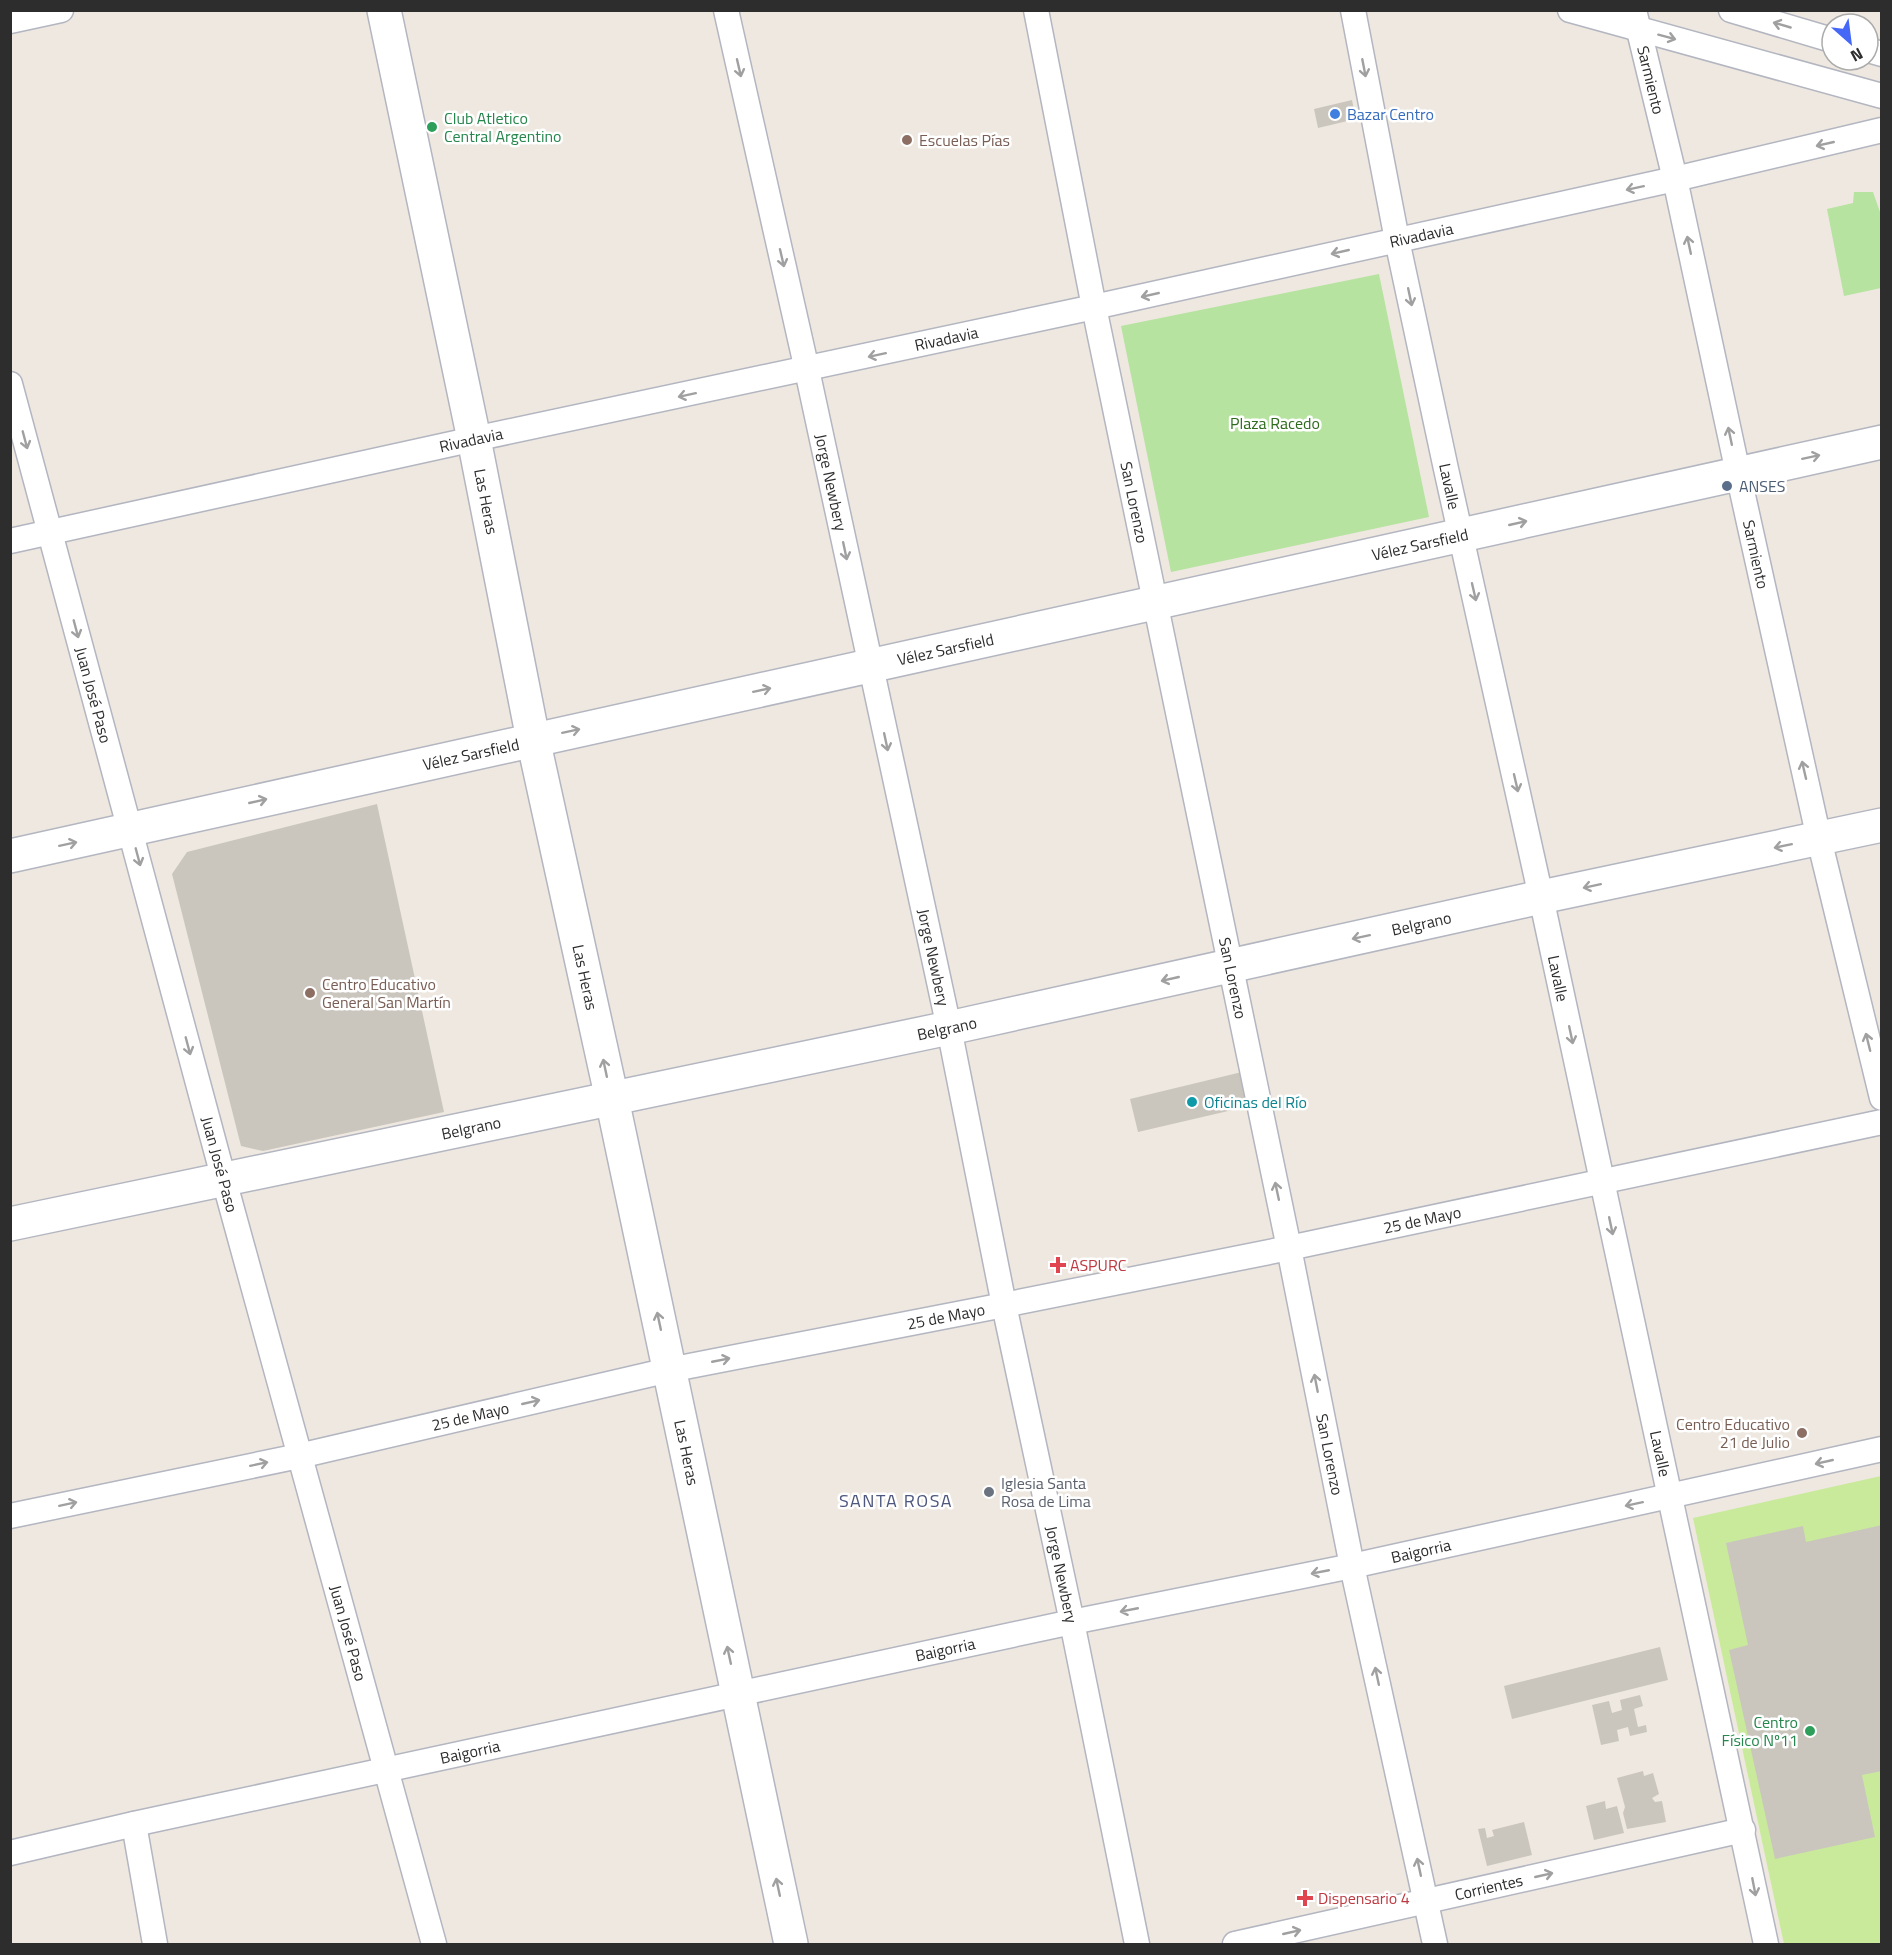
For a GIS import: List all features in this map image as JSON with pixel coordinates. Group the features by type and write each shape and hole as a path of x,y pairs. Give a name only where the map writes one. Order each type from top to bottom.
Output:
{"main road":[{"name":"Las Heras","path":"384,10 474,439 533,739 612,1099 791,1944"},
{"name":"Vélez Sarsfield","path":"10,856 1881,442"},
{"name":"Belgrano","path":"10,1224 949,1028 1881,825"}],"street":[{"path":"10,21 61,10"},
{"name":"Jorge Newbery","path":"726,10 807,370 949,1028 1004,1305 1072,1622 1137,1944"},
{"name":"San Lorenzo","path":"1036,10 1094,307 1289,1248 1352,1566 1436,1944"},
{"name":"Lavalle","path":"1353,10 1397,240 1542,897 1766,1944"},
{"path":"1570,10 1636,20 1881,96"},
{"path":"1731,10 1820,36"},
{"name":"Sarmiento","path":"1636,20 1675,179 1819,838 1881,1098"},
{"name":"Rivadavia","path":"10,541 1094,307 1675,179 1881,130"},
{"name":"Juan José Paso","path":"10,384 299,1456 434,1944"},
{"name":"25 de Mayo","path":"10,1516 299,1456 669,1370 1289,1248 1881,1122"},
{"name":"Baigorria","path":"10,1853 386,1769 1072,1622 1352,1566 1881,1449"},
{"path":"134,1824 155,1944"},
{"name":"Corrientes","path":"1235,1944 1743,1830"}],"green space":[{"path":"1854,192 1873,192 1881,215 1881,288 1844,296 1827,209 1853,203"},
{"name":"Plaza Racedo","path":"1379,274 1429,517 1171,572 1121,326"},
{"name":"Centro Físico Nº11","path":"1881,1476 1881,1944 1784,1944 1693,1518"}],"building":[{"name":"Bazar Centro","path":"1352,100 1356,119 1318,128 1314,109"},
{"name":"Centro Educativo General San Martín","path":"377,804 444,1112 263,1151 241,1146 172,874 187,852"},
{"name":"Oficinas del Río","path":"1246,1071 1254,1105 1138,1132 1130,1099"},
{"name":"Centro Físico Nº11","path":"1882,1525 1882,1771 1862,1775 1875,1837 1775,1859 1729,1650 1748,1645 1726,1543 1803,1526 1806,1542"},
{"path":"1660,1647 1668,1680 1512,1719 1504,1686"},
{"path":"1640,1695 1643,1706 1634,1709 1638,1727 1646,1725 1647,1732 1630,1736 1628,1727 1617,1730 1619,1741 1601,1745 1592,1705 1609,1701 1612,1713 1622,1710 1620,1700"},
{"path":"1643,1771 1644,1776 1653,1773 1659,1794 1652,1798 1655,1802 1662,1801 1666,1822 1627,1829 1623,1813 1625,1807 1617,1778"},
{"path":"1605,1801 1606,1809 1617,1806 1624,1833 1594,1840 1586,1806"},
{"path":"1524,1822 1532,1855 1487,1866 1478,1829 1485,1828 1487,1838 1494,1836 1492,1830"}],"place":[{"name":"Bazar Centro","path":"1335,114"},
{"name":"Club Atletico Central Argentino","path":"432,127"},
{"name":"Escuelas Pías","path":"907,140"},
{"name":"ANSES","path":"1727,486"},
{"name":"Centro Educativo General San Martín","path":"310,993"},
{"name":"Oficinas del Río","path":"1192,1102"},
{"name":"ASPURC","path":"1058,1265"},
{"name":"Centro Educativo 21 de Julio","path":"1802,1433"},
{"name":"Iglesia Santa Rosa de Lima","path":"989,1492"},
{"name":"Centro Físico Nº11","path":"1810,1731"},
{"name":"Dispensario 4","path":"1305,1898"}],"district":[{"name":"SANTA ROSA","path":"896,1500"}]}
